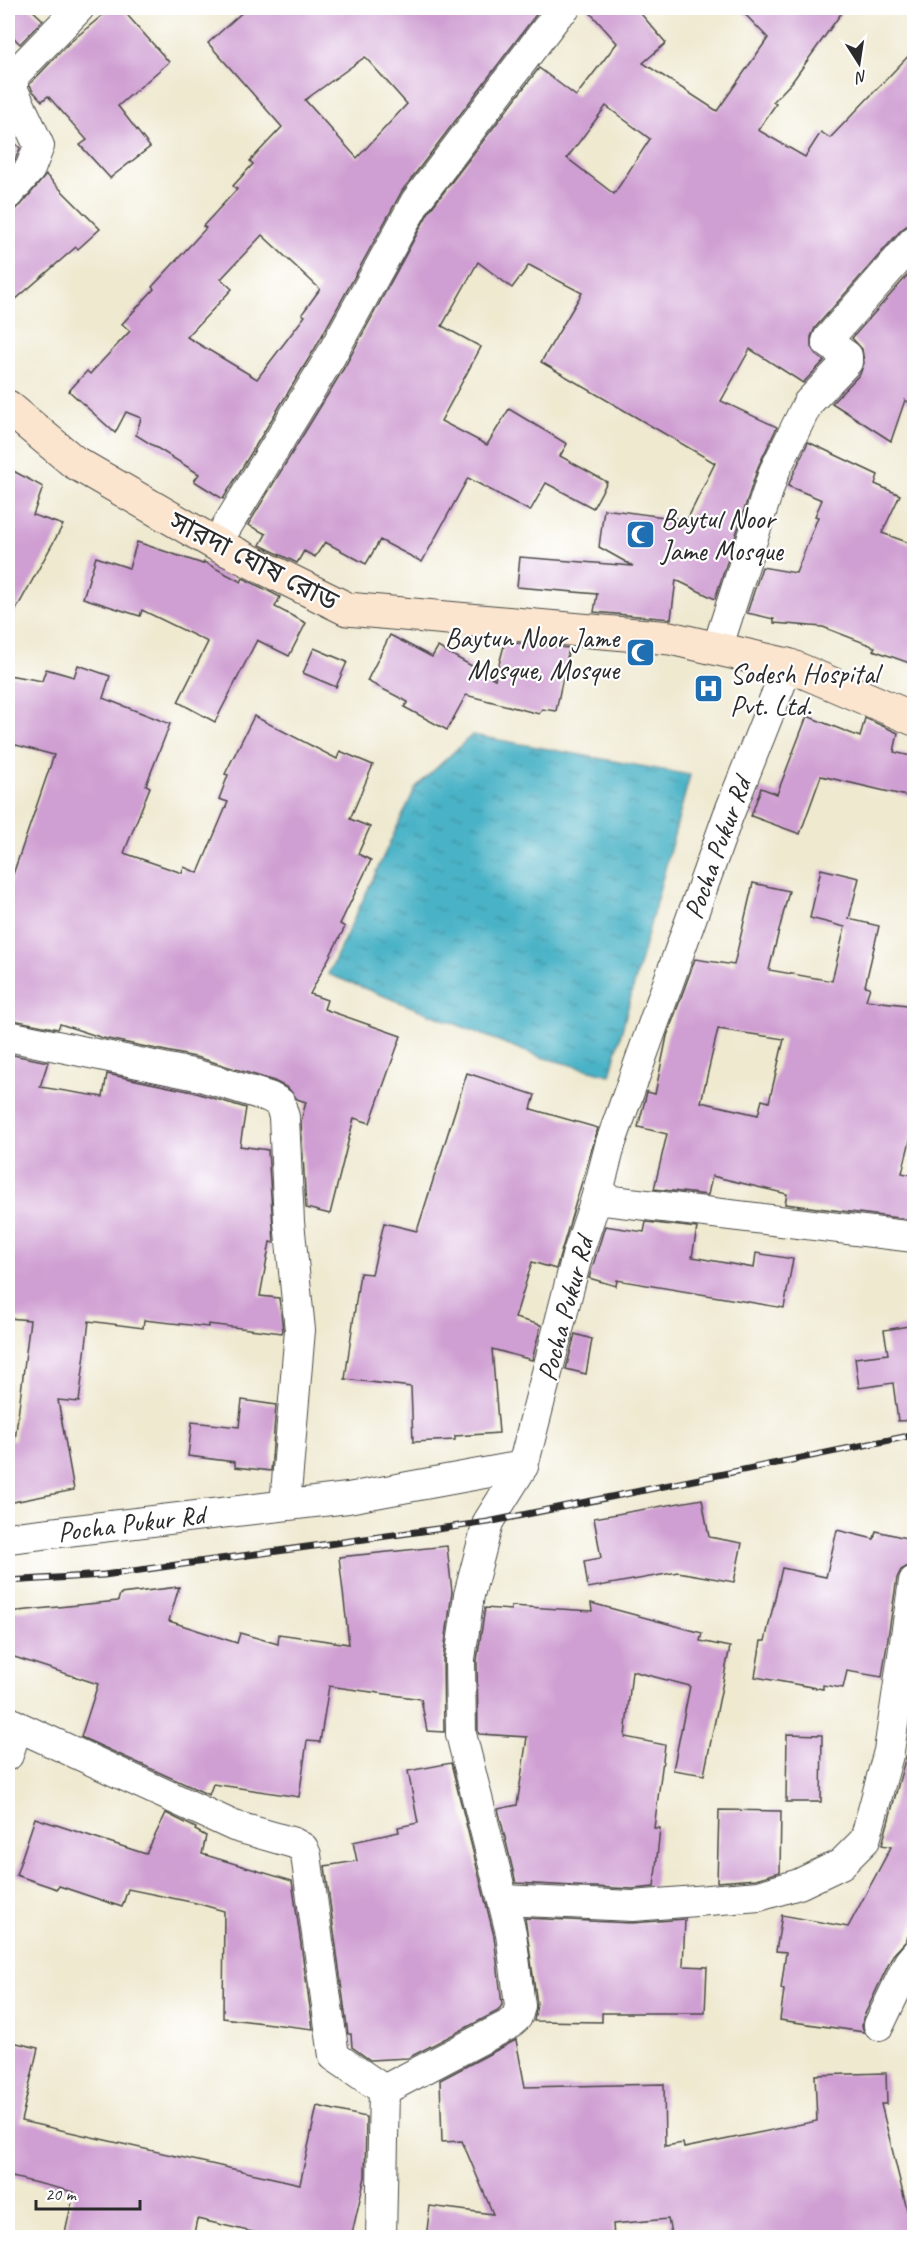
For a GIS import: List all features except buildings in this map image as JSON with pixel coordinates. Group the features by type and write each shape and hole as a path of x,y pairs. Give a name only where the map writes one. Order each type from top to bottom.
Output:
{"main road":[{"name":"সারদা ঘোষ রোড","path":"8,407 74,462 216,544 347,609 670,638 788,665 915,719"}],"street":[{"path":"8,194 30,169 39,146 13,90 16,73 79,8"},
{"path":"216,544 329,360 416,201 558,14 565,8"},
{"path":"717,649 774,472 808,403 848,358 827,342 828,339 915,241"},
{"name":"Pocha Pukur Rd","path":"8,1538 348,1498 523,1466 577,1256 596,1199 611,1142 708,870 788,665"},
{"path":"8,1036 197,1075 269,1096 280,1102 284,1117 289,1222 300,1330 285,1505"},
{"path":"596,1199 915,1237"},
{"path":"384,2090 508,2025 517,2017 520,2006 512,1932 461,1734 460,1659 469,1595 488,1522 523,1466"},
{"path":"503,1900 633,1906 759,1896 799,1884 842,1864 865,1840 889,1751 915,1581"},
{"path":"8,1755 13,1724 234,1827 294,1843 303,1848 306,1855 334,2056 384,2090"},
{"path":"879,2025 909,1962 915,1956"},
{"path":"381,2238 384,2090"}],"water":[{"path":"472,735 690,775 610,1075 537,1056 328,974 416,787"}],"railway":[{"path":"8,1581 104,1575 488,1522 914,1435"}],"place":[{"name":"Baytul Noor Jame Mosque","path":"640,534"},
{"name":"Baytun Noor Jame Mosque, Mosque","path":"640,653"},
{"name":"Sodesh Hospital Pvt. Ltd.","path":"709,689"}]}
